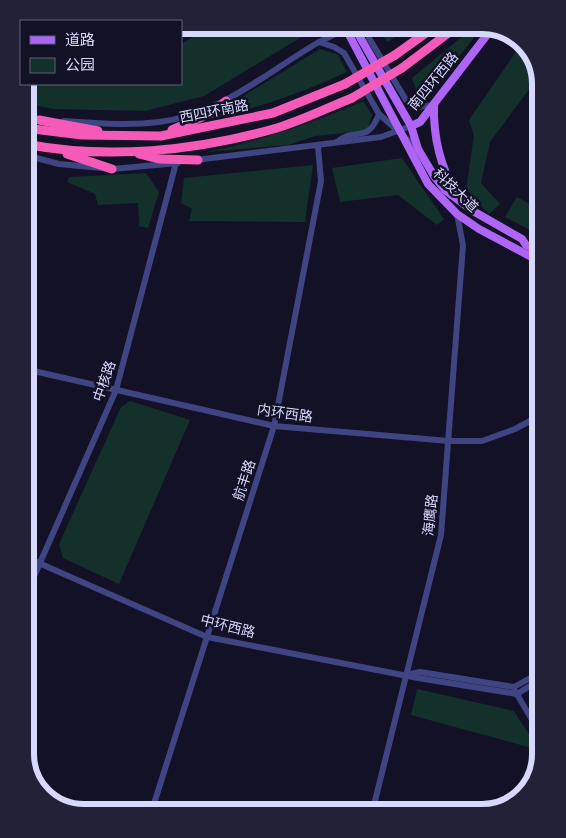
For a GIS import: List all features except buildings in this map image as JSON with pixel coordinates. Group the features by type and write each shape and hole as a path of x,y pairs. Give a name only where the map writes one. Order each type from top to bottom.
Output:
{"highway":[{"name":"西四环南路","path":"34,129 66,133 161,136 273,113 345,84 395,55 424,34"},
{"name":"南四环西路","path":"352,98 402,68 447,34"},
{"name":"西四环南路","path":"34,146 54,150 134,152 223,141 279,127 352,98"},
{"path":"161,136 211,113 226,101"},
{"path":"40,120 128,136"},
{"path":"54,150 112,169"},
{"path":"134,152 159,159 198,160"}],"main road":[{"name":"科技大道","path":"355,34 410,153 428,184 457,214 479,229 532,257"},
{"name":"科技大道","path":"356,34 411,126 418,149 445,190 489,221 522,239 526,246 532,249"},
{"name":"南四环西路","path":"411,126 420,122 488,34"},
{"path":"434,105 433,130 450,184 459,200"}],"street":[{"name":"西四环南路","path":"34,119 113,124 160,122 186,116 226,101 319,42 335,34"},
{"path":"369,34 369,38 406,100 417,107 434,105"},
{"path":"319,42 344,53 379,114 401,131 418,149"},
{"path":"336,143 344,136 372,130 379,114"},
{"path":"34,157 59,164 112,169 176,163 381,137 411,126"},
{"name":"航丰路","path":"153,804 274,426 321,181 318,146"},
{"name":"中核路","path":"34,577 116,390 176,163"},
{"name":"海鹰路","path":"374,804 441,535 462,245 457,214"},
{"name":"内环西路","path":"34,370 274,426 449,441 482,441 498,437 532,420"},
{"name":"中环西路","path":"34,561 207,636 408,674 420,672 515,690"},
{"path":"515,690 532,678"},
{"path":"515,690 532,683"},
{"path":"515,690 532,719"}],"green space":[{"path":"198,34 306,34 204,96 145,111 54,109 34,105 34,85 182,85 182,43"},
{"path":"381,34 399,34 388,42"},
{"path":"465,34 477,34 429,94 417,92 412,78"},
{"path":"518,48 526,59 531,71 532,85 490,142 481,183 500,204 489,214 466,189 474,135 469,120"},
{"path":"320,49 338,55 347,72 272,102 194,122 214,114"},
{"path":"363,101 372,115 368,128 363,131 315,136 288,145 206,152 286,131"},
{"path":"402,158 444,219 437,225 398,195 340,202 332,168"},
{"path":"313,165 305,222 189,221 192,209 181,203 184,178"},
{"path":"146,173 159,192 148,228 139,226 138,203 98,205 95,194 67,182 69,177"},
{"path":"517,197 532,205 532,231 505,217"},
{"path":"130,401 190,420 119,584 63,558 59,544 121,407"},
{"path":"417,689 514,711 532,739 532,748 411,715"}]}
